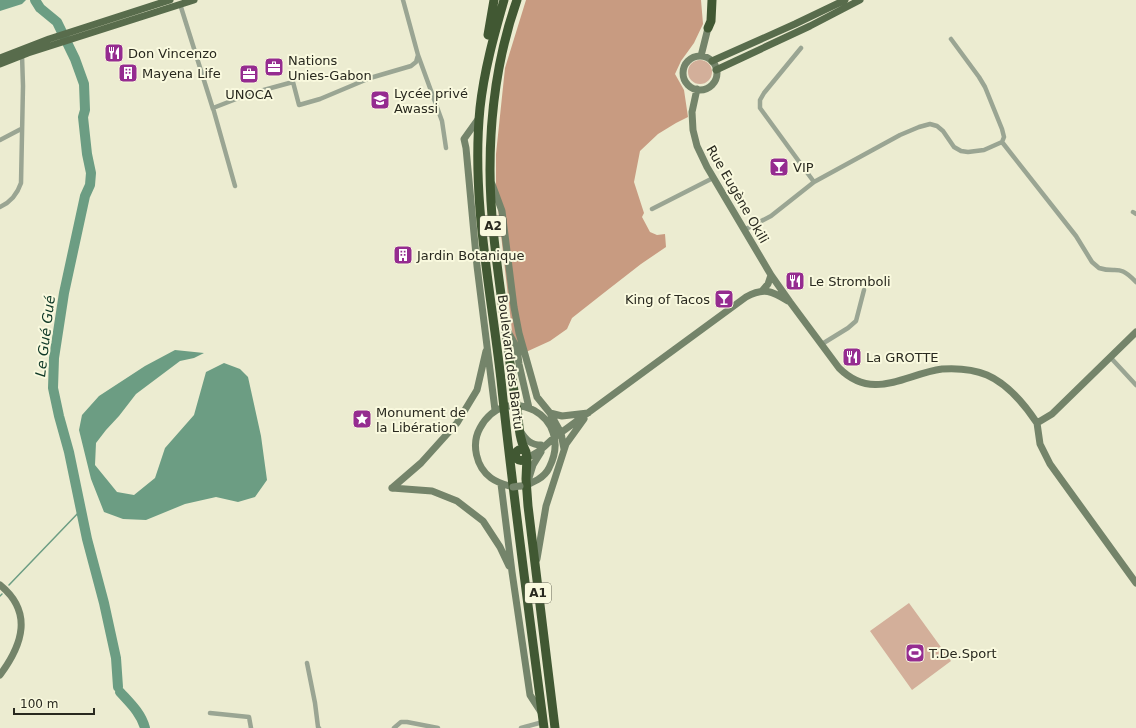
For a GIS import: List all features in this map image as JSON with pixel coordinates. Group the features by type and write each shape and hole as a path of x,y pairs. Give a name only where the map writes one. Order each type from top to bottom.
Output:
{"highway":[{"path":"480,107 479,95 481,73 494,0"},
{"name":"Boulevard des Bantu","path":"504,0 492,42 480,107 478,160 479,194 512,475 520,486 528,506 555,728"},
{"name":"Boulevard des Bantu","path":"517,0 506,34 498,72 492,122 490,179 494,234 506,329 505,407 519,428 526,454 520,486 524,571 543,722"},
{"path":"707,0 706,13 708,28"},
{"path":"708,28 711,21 712,0"},
{"path":"505,407 516,456 516,481 525,566 524,571"},
{"path":"516,456 519,450 523,450 526,454"}],"main road":[{"path":"0,58 49,39 170,0"},
{"path":"0,64 22,55 194,0"},
{"path":"712,61 795,24 844,0"},
{"path":"716,70 810,26 860,0"},
{"path":"701,56 708,28"},
{"path":"701,56 712,61 716,70 715,80 707,88 692,88 685,80 683,71 684,66 691,58 701,56"},
{"name":"Rue Eugène Okili","path":"697,89 692,112 693,130 702,156 713,178 790,302 839,368 848,377 872,385 890,383 942,370 971,370 999,382 1037,423"},
{"path":"480,118 464,139 487,347 505,407"},
{"path":"490,179 502,211 514,307 519,333 536,397 550,413 561,433 564,451"},
{"path":"762,291 768,284 772,275"},
{"path":"526,454 542,447 751,294 762,291 773,291 790,302"},
{"path":"506,329 517,348 529,408"},
{"path":"1136,332 1052,414 1037,423 1040,444 1050,464 1136,583"},
{"path":"487,347 477,390 457,423 421,463 392,488 432,491 457,501 483,521 500,547 512,572"},
{"path":"522,406 529,408 536,410 546,419 554,431 553,439 556,445 554,458 548,471 538,480 520,486 501,484 490,477 481,467 476,455 475,442 478,430 485,419 505,407 522,406"},
{"path":"550,413 562,416 588,413"},
{"path":"535,571 546,506 566,444 588,413"},
{"path":"519,428 528,441 542,447"},
{"path":"528,506 531,470 542,447"},
{"path":"501,484 530,695 543,722"},
{"path":"0,584 12,597 16,604 22,624 22,631 18,646 0,674"}],"street":[{"path":"403,0 418,55 442,121 446,148"},
{"path":"180,4 213,109 235,186"},
{"path":"744,230 771,216 814,182 900,135 919,127 930,124 937,126 943,131 954,146 961,151 968,152 984,150 1002,142 1004,137 1002,129 985,87 951,39"},
{"path":"801,48 764,93 760,100 760,108 814,182"},
{"path":"0,207 11,200 21,183 23,86 22,55"},
{"path":"213,109 249,94 293,82 299,105 370,78 410,66 416,62 418,55"},
{"path":"0,140 21,129"},
{"path":"1002,142 1072,230 1095,266 1102,269 1123,270 1136,282"},
{"path":"652,209 713,178"},
{"path":"822,344 848,328 856,321 864,290"},
{"path":"1110,358 1136,385"},
{"path":"307,662 318,727 320,728"},
{"path":"210,713 249,717 251,728"},
{"path":"394,728 401,722 407,722 438,728"},
{"path":"521,728 543,722"}],"shaded area":[{"path":"0,0 26,0 22,4 0,11"},
{"path":"526,0 701,0 703,24 694,43 681,61 675,74 684,90 688,117 658,134 640,151 634,182 644,213 642,217 650,232 657,235 665,234 666,247 641,264 572,318 567,329 550,341 515,357 496,191 496,154 505,68"},
{"path":"700,60 705,61 711,67 711,77 705,83 700,84 695,83 689,77 688,72 689,67 695,61"},
{"path":"175,350 204,353 194,358 180,361 136,394 96,443 95,465 117,492 134,495 155,478 165,448 194,415 206,372 224,363 240,369 248,377 261,436 267,480 255,497 238,502 216,497 185,504 146,520 123,519 104,512 91,479 79,430 82,415 99,396 145,366"},
{"path":"909,603 951,661 912,690 870,631"}],"waterway":[{"name":"Le Gué Gué","path":"35,0 40,8 57,22 75,59 84,84 85,110 83,117 87,154 91,173 90,185 85,196 64,293 54,358 53,388 69,452 87,539 104,603 116,658 118,687"},
{"path":"9,585 81,510"},
{"name":"Le Gué Gué","path":"120,692 138,713 145,728"}],"place":[{"name":"Don Vincenzo","path":"114,53"},
{"name":"Nations Unies-Gabon","path":"274,67"},
{"name":"Mayena Life","path":"128,73"},
{"name":"UNOCA","path":"249,74"},
{"name":"Lycée privé Awassi","path":"380,100"},
{"name":"VIP","path":"779,167"},
{"name":"Jardin Botanique","path":"403,255"},
{"name":"Le Stromboli","path":"795,281"},
{"name":"King of Tacos","path":"724,299"},
{"name":"La GROTTE","path":"852,357"},
{"name":"Monument de la Libération","path":"362,419"},
{"name":"T.De.Sport","path":"915,653"}]}
